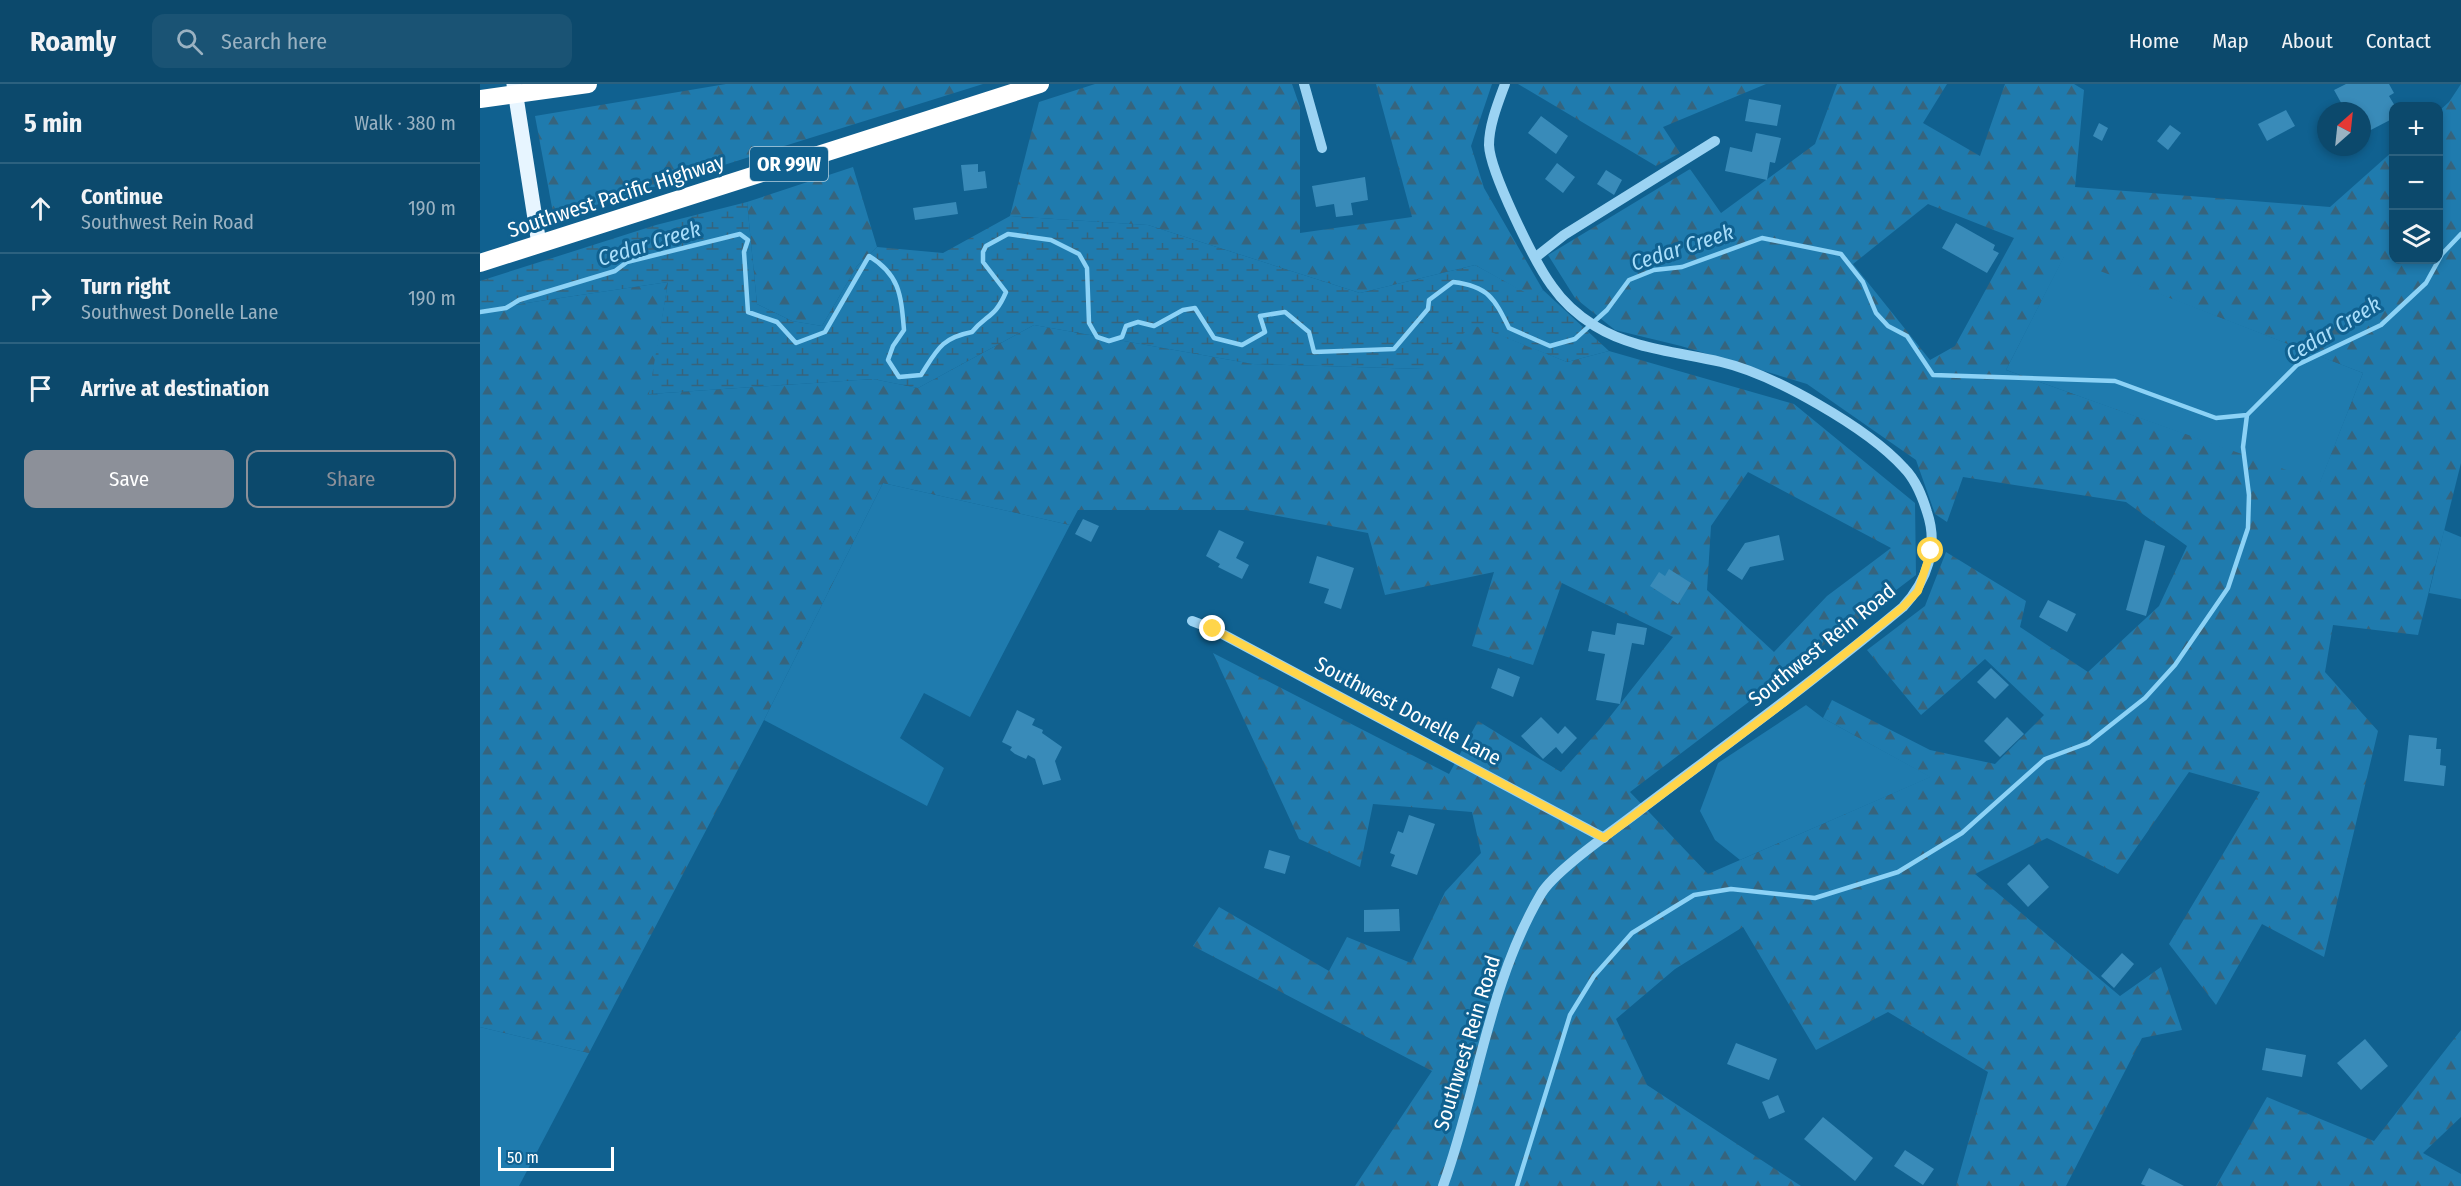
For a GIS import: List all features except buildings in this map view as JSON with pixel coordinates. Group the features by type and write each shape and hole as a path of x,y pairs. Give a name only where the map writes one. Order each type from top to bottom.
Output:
{"highway":[{"path":"480,99 515,89 588,84"},
{"name":"Southwest Pacific Highway","path":"480,263 1040,84"}],"main road":[{"path":"515,89 538,244"}],"street":[{"path":"1304,84 1322,148"},
{"name":"Southwest Rein Road","path":"1443,1186 1459,1140 1499,992 1534,906 1553,880 1604,838 1794,695 1903,607 1918,591 1925,577 1932,536 1920,490 1904,468 1835,414 1776,383 1724,362 1641,345 1615,337 1594,326 1561,298 1536,257 1497,174 1489,146 1493,122 1505,84"},
{"path":"1536,257 1564,235 1715,141"},
{"name":"Southwest Donelle Lane","path":"1192,621 1213,629 1604,838"}],"green space":[{"path":"726,84 983,84 554,218 535,116"},
{"path":"1095,84 1292,84 1300,107 1300,233 1412,217 1376,84 1492,84 1471,146 1484,188 1543,290 1534,298 1475,265 1360,293 1148,225 1010,216 1039,102"},
{"path":"1518,84 1766,84 1663,127 1680,153 1656,166"},
{"path":"1837,84 1947,84 1923,123 1980,156 2005,84 2074,84 2084,90 2075,187 2330,207 2389,155 2389,264 2443,264 2443,107 2461,84 2461,463 2418,635 2333,625 2325,672 2378,731 2324,957 2262,924 2216,1005 2169,944 2260,792 2189,772 2118,874 2047,838 1975,874 2120,996 2161,967 2182,1030 2142,1038 2066,1186 1956,1186 1988,1072 1888,1012 1816,1050 1743,927 1675,969 1616,1019 1647,1085 1801,1186 1355,1186 1432,1071 1193,946 1219,907 1329,971 1347,937 1411,963 1445,892 1481,853 1472,812 1373,804 1360,867 1299,839 1213,653 1449,774 1478,721 1561,772 1601,728 1673,637 1562,583 1533,665 1472,646 1494,572 1385,595 1368,533 1246,510 1078,510 1070,525 883,483 764,720 589,1053 480,1027 480,310 668,282 650,394 873,379 918,388 1034,325 1253,364 1423,369 1473,324 1567,362 1609,351 1794,404 1915,503 1916,575 1630,792 1708,874 1930,777 1823,718 1832,700 1930,750 1995,764 2044,715 1985,659 1921,715 1867,650 1925,606 1946,552 2026,601 2020,627 2088,672 2159,606 2187,546 2126,502 1963,477 1947,522 1935,514 1916,460 1807,384 1681,346 1615,330 1575,298 1548,255 1690,169 1721,213 1815,144","holes":["1928,204 2014,238 1955,346 1930,360 1853,264","2064,257 2363,373 2320,482 2006,370","1748,472 1891,548 1827,596 1774,652 1707,590 1711,526"]},
{"path":"853,167 877,247 857,266 822,326 792,321 757,304 747,202"},
{"path":"747,202 757,304 792,321 822,326 857,266 877,247 943,253 1010,216 1148,225 1360,293 1475,265 1534,297 1543,290 1609,351 1567,362 1473,325 1424,369 1253,364 1034,325 918,388 873,379 649,394 668,282 480,310 480,281 656,225"},
{"path":"2064,256 2363,373 2320,483 2006,370"},
{"path":"883,483 1070,525 970,717 924,693 900,738 944,768 927,806 764,720"},
{"path":"2444,530 2461,537 2461,599 2429,593"},
{"path":"1806,705 1823,718 1931,777 1740,860 1715,840 1700,811 1718,763"},
{"path":"480,1027 589,1053 519,1186 480,1186"},
{"path":"2461,1030 2461,1117 2423,1153 2461,1174 2461,1186 2216,1186 2267,1097 2374,1141"}],"waterway":[{"name":"Cedar Creek","path":"480,312 506,308 519,300 615,271 627,262 740,234 748,240 744,252 748,312 777,322 796,343 825,332 869,256 879,263 897,287 903,318 904,330 893,346 888,360 899,377 921,375 941,346 953,338 972,332 998,307 1006,292 983,262 983,252 986,246 1008,234 1051,240 1079,254 1087,268 1089,323 1097,337 1109,341 1122,337 1126,326 1138,322 1154,326 1183,310 1195,308 1214,338 1242,345 1265,332 1260,316 1285,312 1309,332 1314,352 1394,349 1428,309 1429,300 1453,282 1482,290 1494,301 1509,328 1550,346 1575,339 1607,310 1629,280 1654,270 1682,267 1762,238 1841,254 1863,282 1876,313 1888,326 1907,336 1933,375 2115,381 2216,418 2247,415 2297,365 2381,325 2426,283 2442,254 2461,234"},
{"path":"1517,1186 1570,1015 1594,976 1632,933 1694,895 1731,889 1815,898 1898,872 1962,833 2045,759 2088,743 2145,698 2175,665 2228,588 2248,528 2249,495 2243,447 2247,415"}],"route":[{"path":"1213,629 1604,838 1786,701 1903,607 1918,591 1925,577 1931,551"}]}
